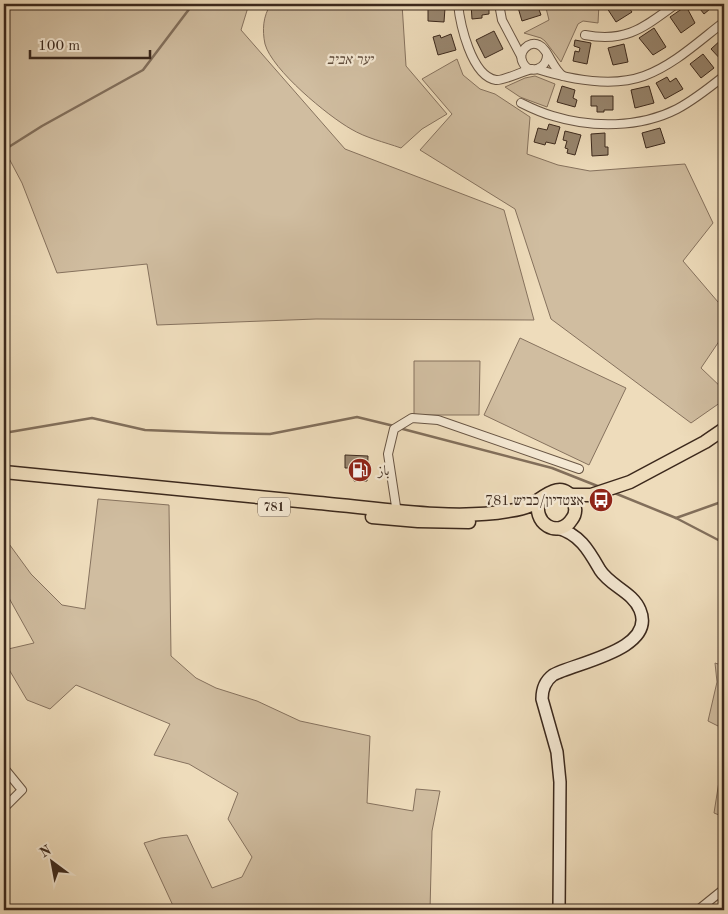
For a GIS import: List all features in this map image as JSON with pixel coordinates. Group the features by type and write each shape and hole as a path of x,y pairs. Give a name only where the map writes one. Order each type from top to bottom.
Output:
{"main road":[{"path":"559,910 560,782 557,752 542,699 542,690 552,676 599,659 617,650 638,631 642,618 639,607 626,593 611,583 602,573 592,555 582,543 566,530 548,527 543,523 537,512 540,499 550,491 556,490 582,495 596,493 630,482 704,442 724,429"},
{"name":"781","path":"4,472 462,522 531,517 543,523"},
{"name":"781","path":"4,481 399,515 492,513 524,508 540,499"},
{"path":"565,493 572,498 574,504 574,524 582,543"},
{"path":"558,528 567,525 585,501 596,493"}],"street":[{"path":"458,4 466,42 477,64 491,78 497,80 534,69 545,64 547,55"},
{"path":"499,4 502,20 526,67 565,76 607,82 642,77 674,59 724,23"},
{"path":"585,35 612,38 631,33 676,4"},
{"path":"508,32 531,44 540,45 546,51 558,71 565,76"},
{"path":"506,78 521,58 524,49 531,44"},
{"path":"521,103 552,116 568,120 597,124 632,122 660,116 675,110 698,97 724,76"},
{"path":"399,515 388,454 394,428 412,418 438,420 579,469"},
{"path":"4,768 22,790 4,808"},
{"path":"698,910 724,889"}],"green space":[{"path":"4,4 249,4 241,30 345,149 504,210 534,320 316,319 157,325 147,264 57,273 22,183 4,149"},
{"name":"יער אביב","path":"271,4 402,4 406,66 447,114 422,129 401,148 357,132 341,123 289,79 270,55 265,44 263,28 266,13"},
{"path":"545,4 599,4 598,23 583,21 578,24 561,62 545,41 524,33 549,20"},
{"path":"457,59 463,75 480,89 495,94 530,117 527,154 558,165 590,171 685,164 713,223 683,261 724,309 724,334 701,368 724,390 724,400 691,423 551,319 515,209 420,150 452,114 422,79"},
{"path":"535,76 555,84 547,107 520,97 505,87 525,78"},
{"path":"520,338 626,388 589,465 484,415"},
{"path":"414,361 480,361 479,415 414,415"},
{"path":"98,499 169,505 171,656 196,678 216,688 257,701 300,721 370,736 367,803 413,811 416,789 440,791 432,831 430,910 175,910 144,843 161,838 187,835 212,888 242,877 252,857 228,819 238,793 189,764 154,755 170,724 76,685 50,709 27,700 4,661 4,650 34,643 4,589 4,537 31,574 62,605 85,609"},
{"path":"715,663 724,666 724,729 708,721 717,682"},
{"path":"720,775 724,776 724,817 714,813"}],"building":[{"path":"471,4 489,4 489,14 482,15 482,18 472,19"},
{"path":"517,4 537,4 541,15 522,21"},
{"path":"626,4 632,12 616,22 605,5"},
{"path":"716,4 704,14 697,5"},
{"path":"428,5 438,5 438,8 445,8 444,22 428,21"},
{"path":"686,6 695,23 681,33 670,17"},
{"path":"654,28 666,47 653,55 639,38"},
{"path":"494,31 503,49 485,58 476,40"},
{"path":"451,34 456,50 438,55 433,37 440,35 441,38"},
{"path":"724,39 724,63 711,49"},
{"path":"575,40 591,43 587,64 573,61 575,51 579,52 580,48 574,46"},
{"path":"624,44 628,62 613,65 608,48"},
{"path":"703,54 714,68 701,78 690,64"},
{"path":"667,77 670,82 676,78 683,89 665,99 656,83"},
{"path":"562,86 575,90 573,98 577,100 575,107 557,102"},
{"path":"649,86 654,103 635,108 631,90"},
{"path":"591,96 613,96 613,110 597,112 597,106 591,106"},
{"path":"549,124 560,127 555,144 546,142 545,145 534,142 538,128 547,130"},
{"path":"660,128 665,143 646,148 642,133"},
{"path":"565,131 581,135 575,155 567,153 568,149 565,148 567,141 563,140"},
{"path":"605,133 605,147 608,147 608,155 592,156 591,134"},
{"path":"345,455 368,456 367,481 354,481 354,468 345,468"}],"waterway":[{"path":"4,150 42,126 143,70 193,4"},
{"path":"4,433 92,418 145,430 220,433 270,434 357,417 394,426"},
{"path":"399,428 552,468 600,487"},
{"path":"612,492 676,518 724,543"},
{"path":"676,518 724,501"}],"place":[{"name":"باز","path":"360,470"},
{"name":"אצטדיון/כביש 781","path":"601,500"}]}
